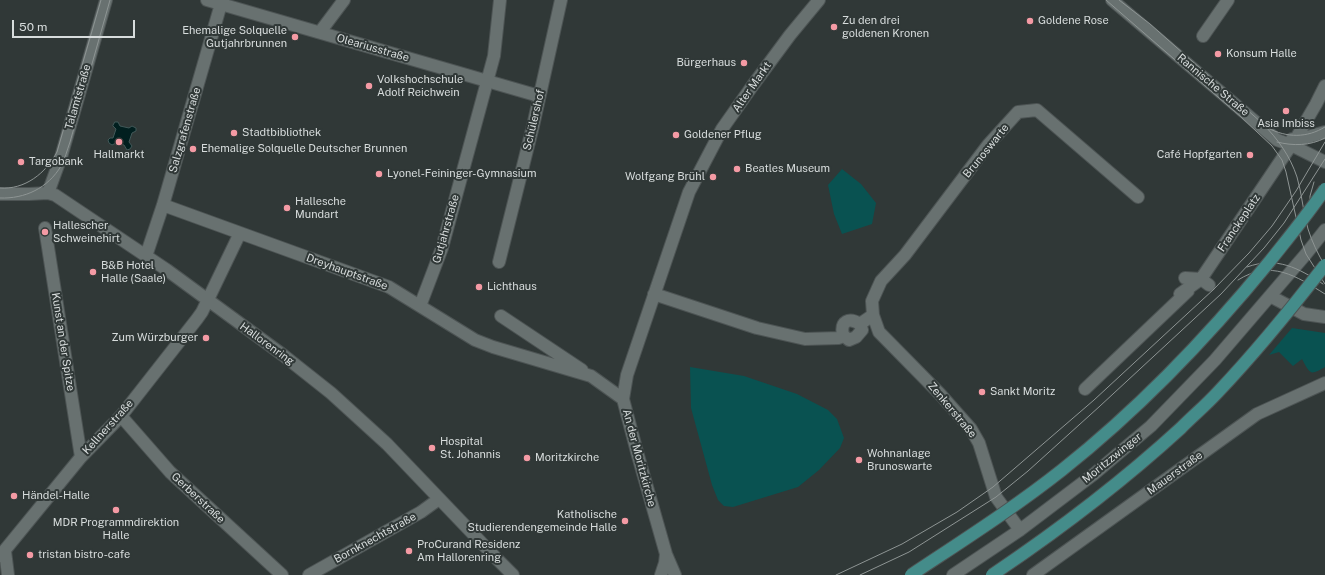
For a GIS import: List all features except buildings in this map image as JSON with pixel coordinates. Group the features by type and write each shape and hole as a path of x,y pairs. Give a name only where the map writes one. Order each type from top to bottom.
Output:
{"main road":[{"path":"911,575 996,518 1062,470 1147,396 1196,346 1243,294 1325,189"},
{"path":"992,575 1045,540 1098,499 1164,443 1217,393 1245,363 1286,316 1325,265"}],"street":[{"name":"Talamtstraße","path":"48,193 61,157 106,0"},
{"name":"Oleariusstraße","path":"207,0 539,96"},
{"path":"320,32 344,0"},
{"path":"486,81 494,56 500,0"},
{"name":"Schülershof","path":"499,262 533,126 561,0"},
{"name":"Alter Markt","path":"654,294 689,192 722,129 753,84 800,22 819,0"},
{"name":"Rannische Straße","path":"1112,0 1126,4 1277,140 1293,142 1325,162"},
{"path":"1204,36 1228,0"},
{"name":"Salzgrafenstraße","path":"146,256 164,205 221,4"},
{"name":"Gutjahrstraße","path":"420,306 442,248 486,81"},
{"name":"Franckeplatz","path":"1180,294 1205,282 1293,142 1325,86"},
{"name":"Brunoswarte","path":"873,315 872,301 881,281 905,256 988,145 1018,112 1037,110 1138,197"},
{"path":"1293,142 1325,132"},
{"path":"0,194 48,193"},
{"name":"Hallorenring","path":"48,193 55,195 146,256 283,355 331,393 387,444 513,575"},
{"name":"Dreyhauptstraße","path":"164,205 389,287 475,340 494,348 591,376"},
{"name":"Kunst an der Spitze","path":"45,228 81,457"},
{"name":"Kellnerstraße","path":"2,554 81,457 120,416 197,319 240,233"},
{"path":"1323,236 1270,296 1304,314 1325,318"},
{"path":"1185,278 1205,282"},
{"path":"1085,389 1205,282"},
{"path":"654,294 757,328 805,339 839,338 842,335 849,340 856,337 862,330 860,324 873,315"},
{"name":"An der Moritzkirche","path":"654,294 627,375 623,399 636,452 666,554 675,575"},
{"name":"Moritzzwinger","path":"953,575 1020,530 1094,474 1151,426 1215,360 1270,296"},
{"name":"Zenkerstraße","path":"873,315 879,332 940,394 970,429 979,444 996,497 1020,530"},
{"name":"Dreyhauptstraße","path":"501,316 623,399"},
{"name":"Mauerstraße","path":"1033,575 1257,414 1325,383"},
{"name":"Gerberstraße","path":"120,416 170,472 282,575"},
{"name":"Bornknechtstraße","path":"309,575 421,512 439,499"},
{"path":"2,554 8,575"},
{"path":"661,575 666,554"},
{"name":"Hallorenring","path":"497,559 505,575"}],"shaded area":[{"path":"115,122 118,122 120,126 129,128 132,126 136,128 136,131 132,133 129,142 132,146 130,149 127,150 124,145 116,143 112,145 109,143 108,140 113,138 116,129 113,126"},
{"path":"842,169 861,184 876,203 872,224 842,234 834,214 828,185"},
{"path":"1292,328 1325,333 1325,367 1316,372 1311,372 1302,359 1293,366 1279,352 1269,355"},
{"path":"690,367 744,376 797,394 828,410 837,419 844,438 840,448 819,470 798,487 733,507 724,506 718,500 712,485 691,408"}],"tram line":[{"path":"0,188 18,186 34,179 47,167 57,152 101,0"},
{"path":"0,198 18,197 35,191 50,180 61,166 70,142 110,0"},
{"path":"1106,0 1241,117 1272,146 1282,160 1286,172 1301,240 1306,254 1325,284"},
{"path":"1119,0 1150,24 1262,123 1273,135 1287,155 1294,169 1299,183 1311,239 1325,266"},
{"path":"1268,128 1282,134 1304,135 1318,131 1325,127"},
{"path":"1277,142 1307,144 1325,138"},
{"path":"836,575 902,544 957,512 993,487 1094,400 1214,289 1249,253 1272,226 1296,191 1325,142"},
{"path":"860,575 909,552 996,497 1028,471 1221,294 1264,248 1284,223 1325,159"},
{"path":"1310,217 1310,196 1314,182"},
{"path":"1247,267 1268,263 1287,265 1305,273 1323,284"},
{"path":"1238,280 1250,274 1272,270 1293,276 1325,294"}],"place":[{"name":"Goldene Rose","path":"1030,21"},
{"name":"Zu den drei goldenen Kronen","path":"834,27"},
{"name":"Ehemalige Solquelle Gutjahrbrunnen","path":"295,37"},
{"name":"Konsum Halle","path":"1218,54"},
{"name":"Bürgerhaus","path":"744,63"},
{"name":"Volkshochschule Adolf Reichwein","path":"369,86"},
{"name":"Asia Imbiss","path":"1286,111"},
{"name":"Stadtbibliothek","path":"234,133"},
{"name":"Goldener Pflug","path":"676,135"},
{"name":"Hallmarkt","path":"119,142"},
{"name":"Ehemalige Solquelle Deutscher Brunnen","path":"193,149"},
{"name":"Café Hopfgarten","path":"1250,155"},
{"name":"Targobank","path":"21,162"},
{"name":"Beatles Museum","path":"737,169"},
{"name":"Lyonel-Feininger-Gymnasium","path":"379,174"},
{"name":"Wolfgang Brühl","path":"713,177"},
{"name":"Hallesche Mundart","path":"287,208"},
{"name":"Hallescher Schweinehirt","path":"45,232"},
{"name":"B&B Hotel Halle (Saale)","path":"93,272"},
{"name":"Lichthaus","path":"479,287"},
{"name":"Zum Würzburger","path":"206,338"},
{"name":"Sankt Moritz","path":"982,392"},
{"name":"Hospital St. Johannis","path":"432,448"},
{"name":"Moritzkirche","path":"527,458"},
{"name":"Wohnanlage Brunoswarte","path":"859,460"},
{"name":"Händel-Halle","path":"14,496"},
{"name":"MDR Programmdirektion Halle","path":"116,510"},
{"name":"Katholische Studierendengemeinde Halle","path":"625,521"},
{"name":"ProCurand Residenz Am Hallorenring","path":"409,551"},
{"name":"tristan bistro-cafe","path":"30,555"}]}
